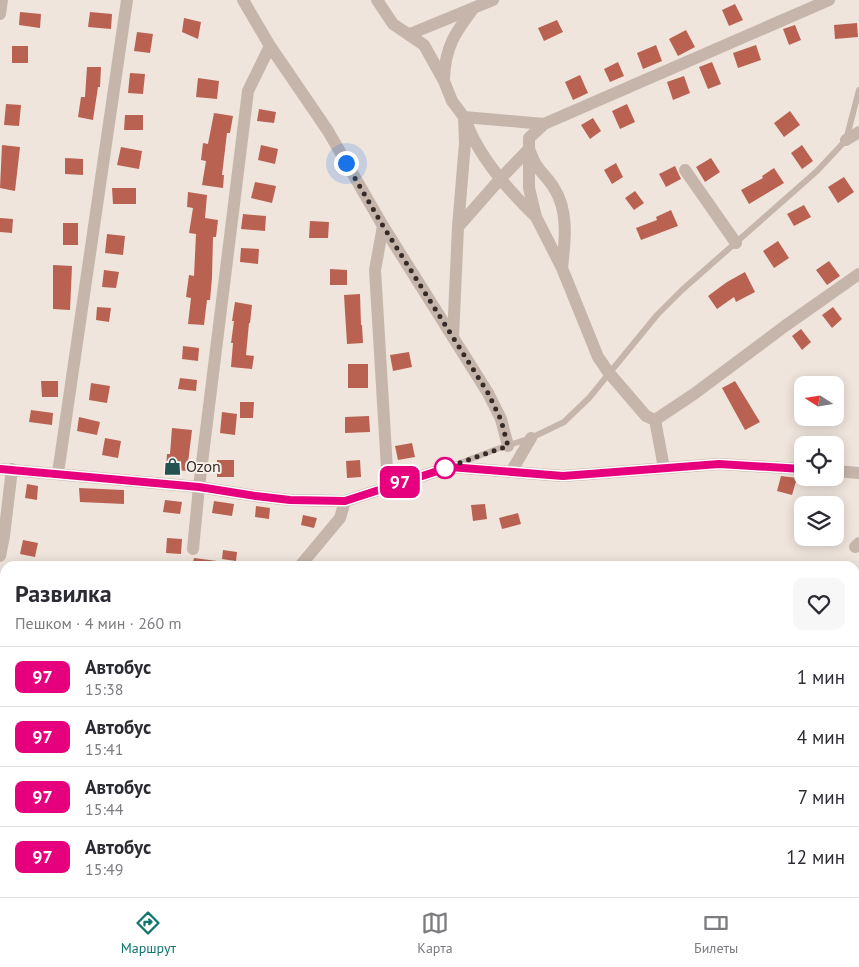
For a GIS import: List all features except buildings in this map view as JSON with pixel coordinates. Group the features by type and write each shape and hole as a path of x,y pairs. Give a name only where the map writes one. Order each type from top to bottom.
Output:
{"street":[{"path":"0,14 2,0"},
{"path":"58,473 127,0"},
{"path":"243,0 270,46 328,131 383,226 488,393 501,420 508,446"},
{"path":"377,0 392,24 410,34 424,45 480,150 500,178 536,217"},
{"path":"410,34 493,0"},
{"path":"655,420 646,416 609,373 598,357 562,268 536,217 529,188 529,138 544,124 829,0"},
{"path":"444,81 444,65 452,37 473,9"},
{"path":"193,549 248,90 270,46"},
{"path":"464,117 544,124"},
{"path":"452,338 465,143 464,117"},
{"path":"846,140 859,132"},
{"path":"458,227 500,178 529,149"},
{"path":"529,149 536,164 554,187 560,200 564,218 565,245 562,268"},
{"path":"685,170 736,243"},
{"path":"383,226 375,270 388,486"},
{"path":"655,420 694,394 859,274"},
{"path":"655,420 664,468"},
{"path":"511,472 531,438"},
{"path":"0,556 6,469 199,487 273,498 345,501 450,467 563,476 719,464 794,469"},
{"path":"844,472 859,473"},
{"path":"304,561 340,518 345,501"}],"lane":[{"path":"450,467 531,438 564,422 589,398 657,315 682,290 818,171 846,140 859,90"}],"bus line":[{"name":"97","path":"0,469 199,487 290,500 345,501 450,467 563,476 719,464 794,469"}],"place":[{"name":"Ozon","path":"172,466"}],"route":[{"path":"346,163 452,338 488,393 501,420 508,446 445,468"}]}
